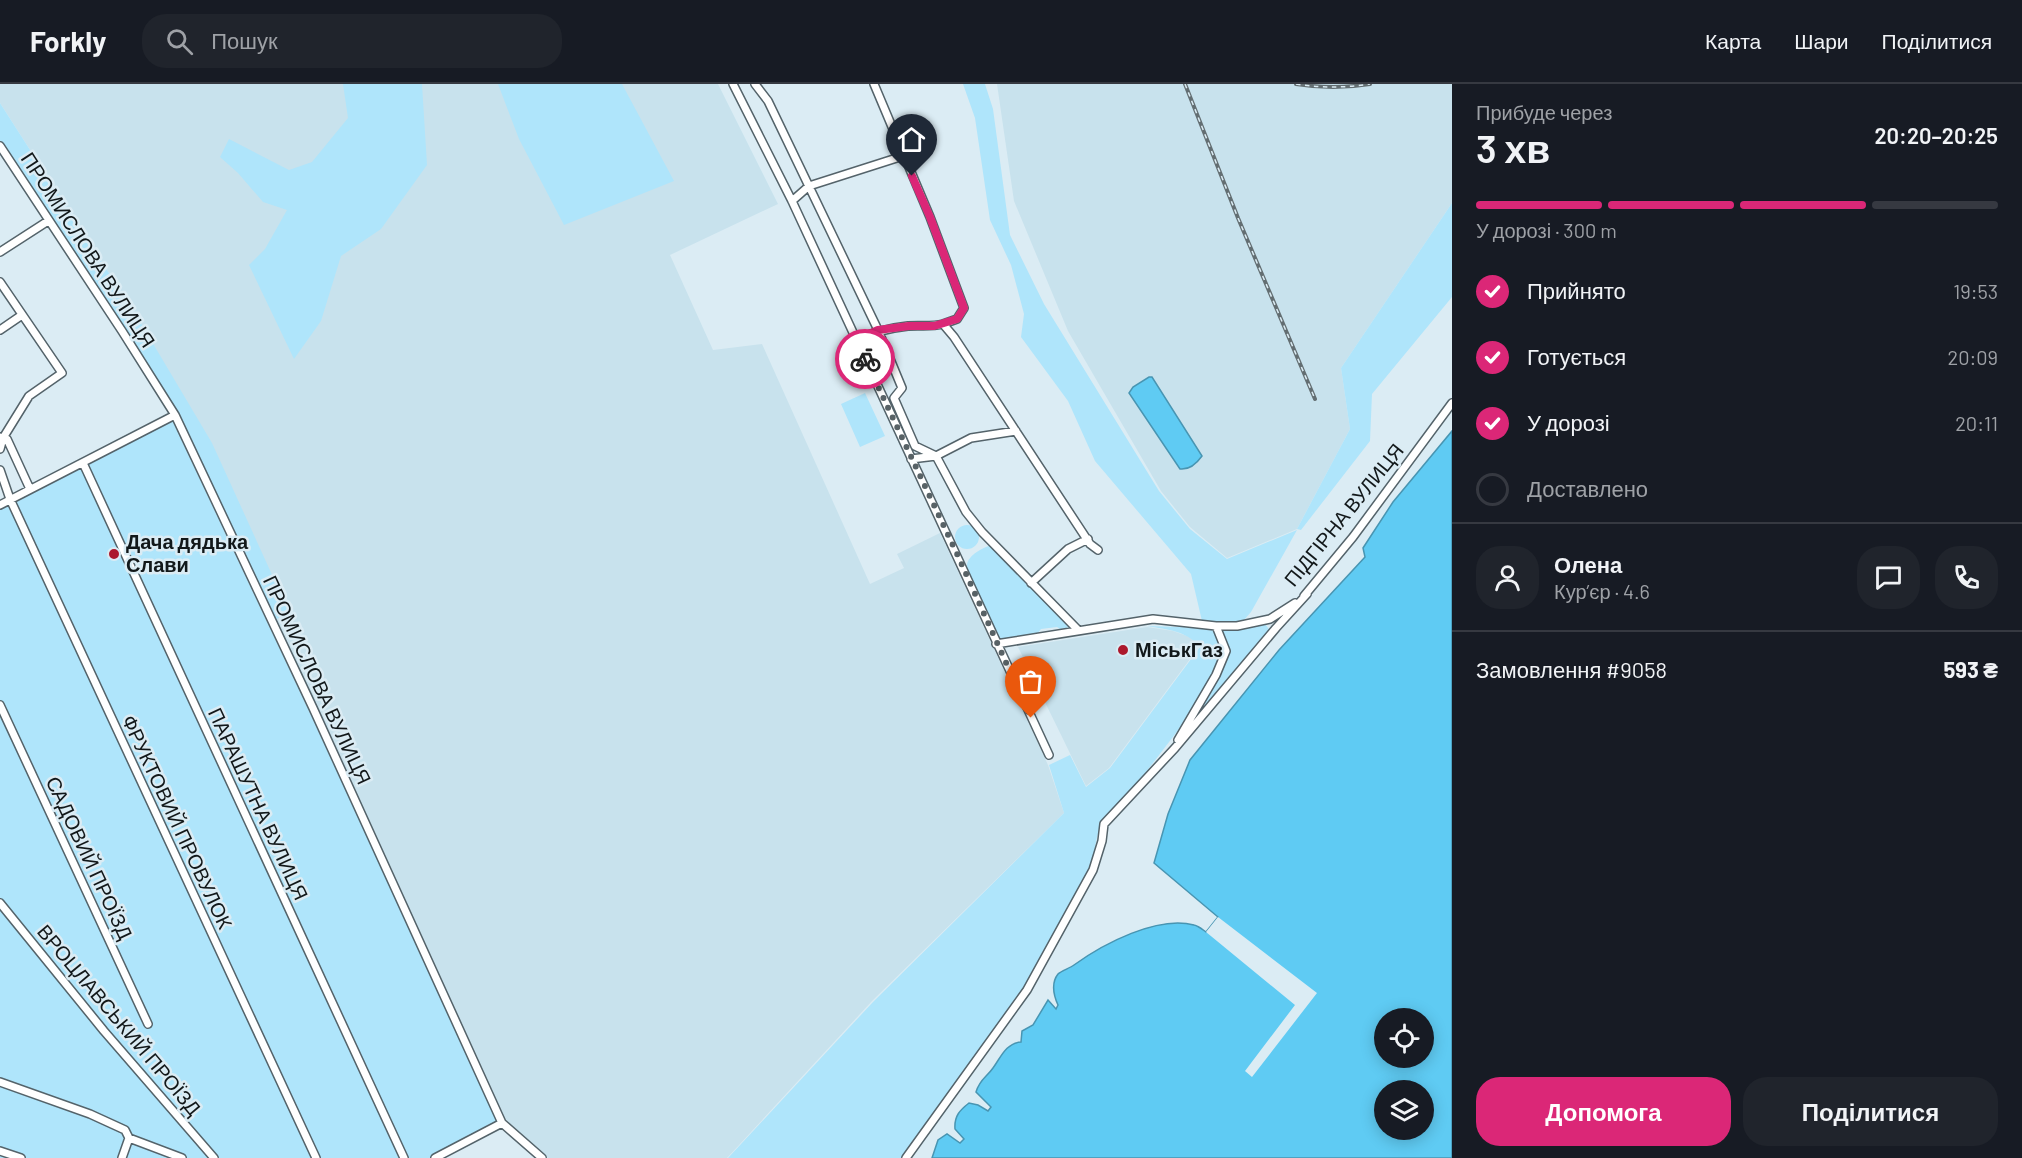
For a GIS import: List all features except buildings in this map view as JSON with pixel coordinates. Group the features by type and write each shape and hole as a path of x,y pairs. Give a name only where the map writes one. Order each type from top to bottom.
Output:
{"street":[{"path":"734,84 792,201 1049,755"},
{"path":"755,84 768,101 878,330 902,388 894,398 915,446 936,456 966,512 982,532 1078,630"},
{"path":"856,340 878,330 943,324 957,319 964,308 930,217 874,84"},
{"name":"ПРОМИСЛОВА ВУЛИЦЯ","path":"0,146 175,415 323,730 502,1123"},
{"path":"792,201 809,186 903,156"},
{"path":"0,252 48,221"},
{"path":"0,282 62,373 29,396 2,437 0,449"},
{"path":"0,330 22,315"},
{"path":"943,324 954,337 1090,544 1098,550"},
{"name":"ПІДГІРНА ВУЛИЦЯ","path":"996,644 1153,619 1237,626 1270,619 1307,594 1353,537 1452,403"},
{"path":"0,504 175,415"},
{"path":"911,459 936,456 971,438 1016,431"},
{"path":"2,437 7,439 30,489"},
{"name":"ПАРАШУТНА ВУЛИЦЯ","path":"83,463 404,1158"},
{"name":"ФРУКТОВИЙ ПРОВУЛОК","path":"0,470 10,499 316,1158"},
{"path":"1031,583 1068,549 1088,539"},
{"path":"906,1158 1027,990 1093,870 1102,841 1104,824 1175,748 1307,594"},
{"path":"1175,748 1182,731 1216,675 1226,651 1216,626"},
{"name":"САДОВИЙ ПРОЇЗД","path":"0,705 148,1024"},
{"name":"ВРОЦЛАВСЬКИЙ ПРОЇЗД","path":"0,903 104,1031 214,1158"},
{"path":"0,1082 90,1114 125,1130 129,1138 182,1158"},
{"path":"435,1158 445,1156 502,1123 542,1158"},
{"path":"122,1158 129,1138"},
{"path":"0,1150 21,1158"}],"shaded area":[{"path":"0,84 718,84 778,204 670,255 713,350 762,344 870,584 904,568 897,554 940,533 1048,765 1064,813 872,1001 727,1158 548,1158 505,1119 275,620 289,613 139,320 0,103"},
{"path":"343,84 422,84 427,165 381,229 341,256 321,321 294,359 249,265 265,249 287,210 263,202 238,173 220,157 229,139 289,170 312,162 348,118"},
{"path":"498,84 622,84 674,181 564,225 519,139"},
{"path":"963,84 985,84 993,109 1010,235 1044,304 1159,491 1190,529 1227,559 1297,530 1251,612 1244,620 1202,621 1191,574 1095,461 1068,401 1021,337 1024,314 1011,265 990,220 975,118"},
{"path":"997,84 1452,84 1452,203 1341,368 1350,429 1297,529 1227,558 1190,527 1161,491 1068,331 1014,201"},
{"path":"0,103 139,320 212,443 289,612 275,620 178,413 0,142"},
{"path":"1452,203 1452,297 1372,394 1370,441 1301,530 1297,529 1350,429 1341,368"},
{"path":"872,345 885,373 877,376 864,349"},
{"path":"865,393 885,436 860,447 841,404"},
{"path":"172,420 500,1125 435,1158 0,1158 0,508"},
{"path":"967,525 975,529 979,537 975,545 967,549 959,545 955,537 959,529"},
{"path":"992,545 1071,627 1041,629 1038,633 1005,639 997,637 975,590 967,565 973,555"},
{"path":"1265,624 1269,629 1193,721 1192,719 1220,675 1228,657 1228,645 1222,632"},
{"path":"1147,626 1209,628 1220,641 1221,659 1179,729 1101,825 1091,868 1026,990 902,1158 728,1158 873,1002 1064,813 1049,765 1070,755 1086,787 1110,768 1200,647 1182,634"},
{"path":"1147,627 1173,631 1190,637 1199,647 1109,768 1086,786 1018,647"}],"water":[{"path":"1152,377 1202,456 1190,467 1180,469 1129,393 1133,387"},
{"path":"1452,431 1452,1158 932,1158 938,1140 947,1134 960,1143 964,1139 955,1129 955,1124 958,1114 969,1103 988,1111 991,1107 976,1092 981,1081 1011,1045 1021,1042 1022,1031 1033,1025 1048,1000 1056,1009 1058,1005 1054,985 1058,974 1100,948 1131,933 1164,924 1180,923 1196,926 1206,932 1218,917 1154,863 1168,814 1190,760 1279,650 1365,557 1363,548 1393,502"}],"pier":[{"path":"1218,917 1317,993 1252,1077 1245,1071 1295,1005 1206,932"}],"railway":[{"path":"1185,84 1238,218 1315,399"},
{"path":"1296,84 1333,87 1370,84"}],"way so far":[{"path":"865,359 1031,718"}],"place":[{"name":"Дача дядька Слави","path":"114,554"},
{"name":"МіськГаз","path":"1123,650"}],"route":[{"path":"865,359 856,340 878,330 943,324 957,319 964,308 912,176"}]}
